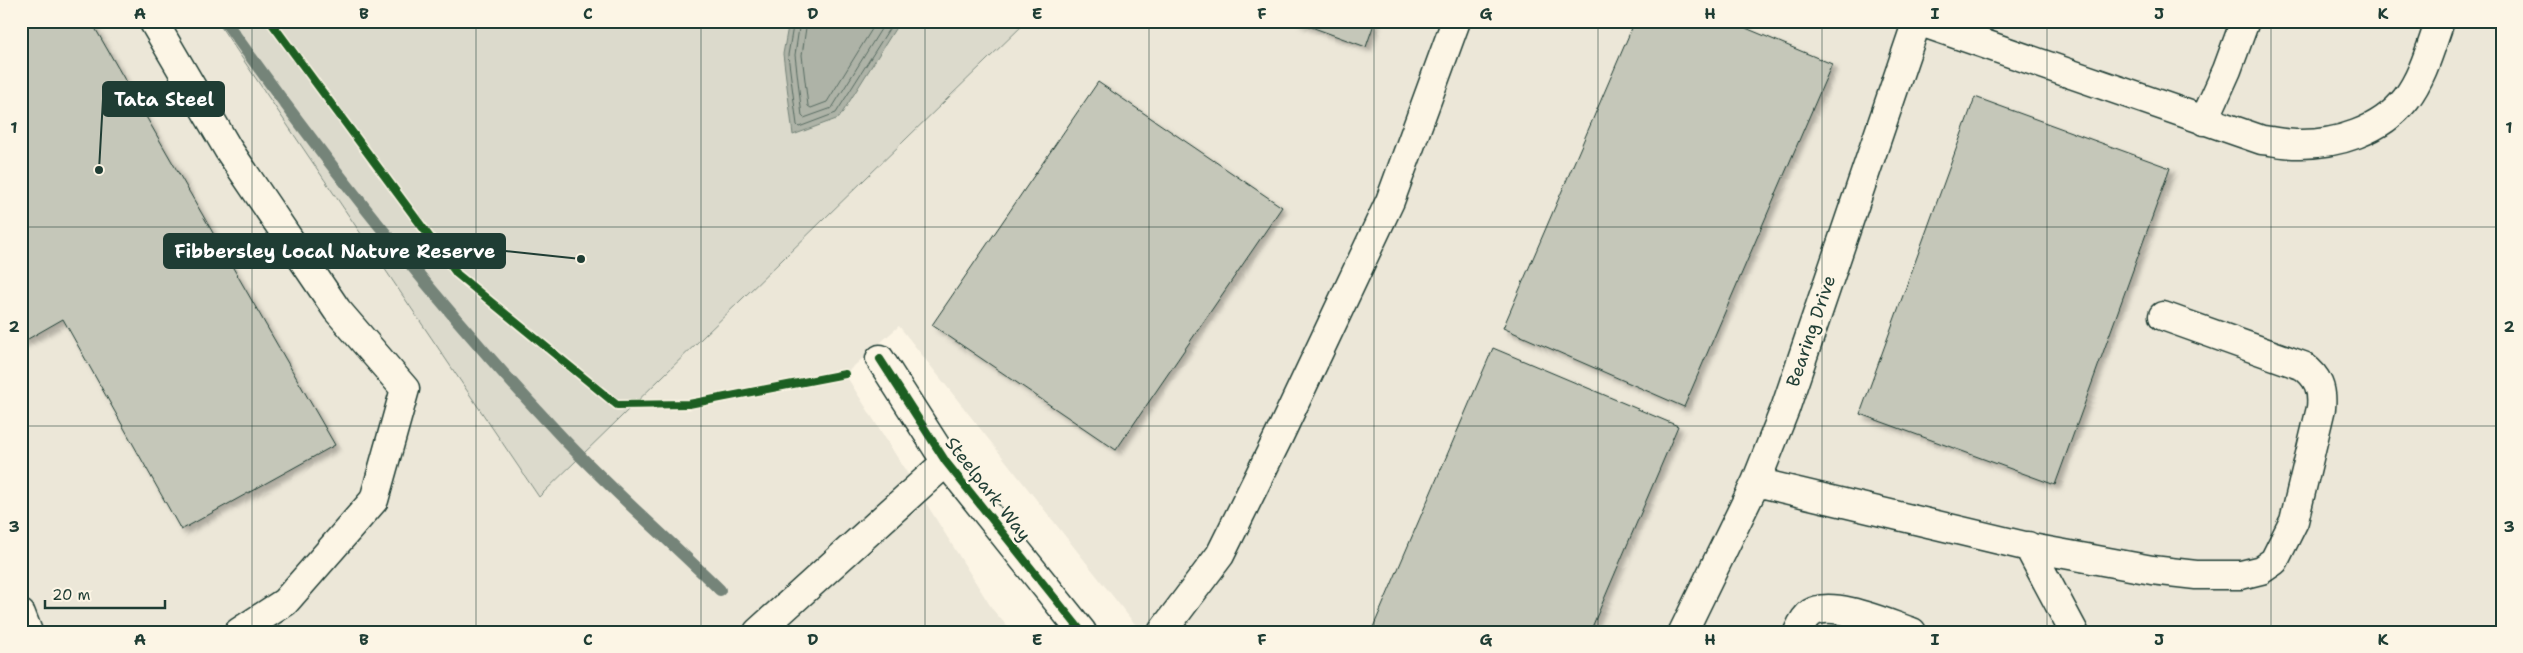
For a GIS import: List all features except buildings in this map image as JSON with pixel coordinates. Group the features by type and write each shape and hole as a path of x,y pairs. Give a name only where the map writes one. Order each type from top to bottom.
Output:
{"street":[{"path":"153,21 228,150 331,302 405,389 374,500 285,602 239,632"},
{"path":"1162,632 1220,555 1279,436 1390,201 1456,21"},
{"path":"1917,21 2262,140 2296,144 2333,141 2364,131 2386,117 2407,98 2422,71 2440,21"},
{"name":"Bearing Drive","path":"1683,632 1756,482 1784,409 1917,21"},
{"path":"2204,120 2245,21"},
{"path":"1756,482 2028,546 2152,570 2196,574 2241,575 2261,570 2274,561 2294,521 2321,408 2320,385 2314,374 2303,366 2163,316"},
{"name":"Steelpark Way","path":"880,359 946,462 1082,632"},
{"path":"758,632 946,462"},
{"path":"2028,546 2074,632"},
{"path":"1798,632 1811,613 1820,610 1836,609 1912,632"},
{"path":"21,614 28,632"}],"shaded area":[{"path":"21,21 217,21 539,497 1027,21 2502,21 2502,632 1146,632 1134,623 899,326 845,374 993,610 1012,632 21,632"},
{"path":"217,21 1027,21 539,497"}],"water":[{"path":"789,21 900,21 839,118 793,135 783,54"}],"waterway":[{"path":"225,21 304,129 385,234 470,335 578,454 720,590"}],"cycle path":[{"path":"270,21 457,274 617,405 689,404 845,374"},
{"path":"880,359 946,462 1082,632"}],"place":[{"name":"Tata Steel","path":"99,170"},
{"name":"Fibbersley Local Nature Reserve","path":"581,259"}]}
